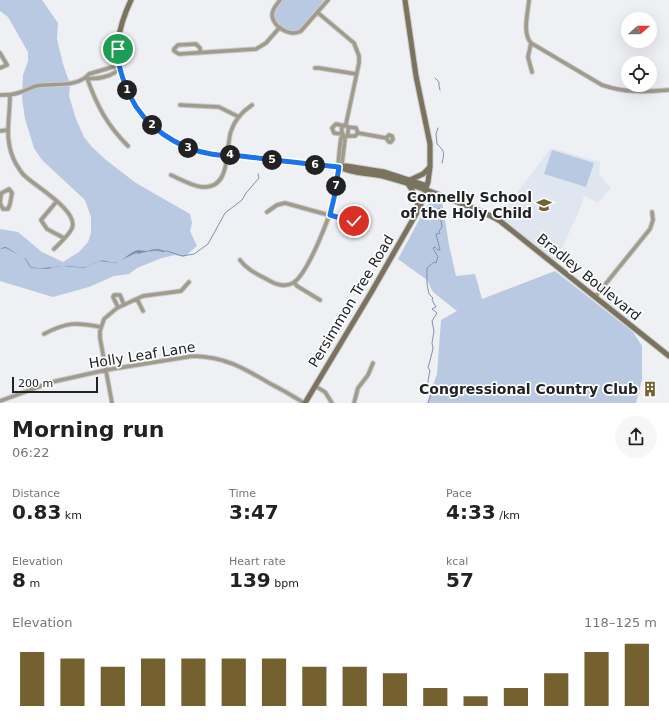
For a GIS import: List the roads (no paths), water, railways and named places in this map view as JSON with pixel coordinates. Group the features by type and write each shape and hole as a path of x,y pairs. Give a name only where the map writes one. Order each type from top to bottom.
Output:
{"main road":[{"name":"Bradley Boulevard","path":"131,0 125,13 120,32 117,57 125,87 134,104 144,118 159,132 174,142 190,149 212,154 339,167 345,171 385,176 424,185 426,189 488,214 500,221 669,356"},
{"name":"Persimmon Tree Road","path":"305,403 366,302 418,210 426,189 430,167 430,144 416,76 405,0"},
{"path":"418,210 418,202 409,182 423,174 430,167"}],"street":[{"path":"280,0 272,11 272,17 283,31 290,34 301,31 328,0"},
{"path":"529,0 526,32 531,43 602,85 635,92 669,90"},
{"path":"317,12 354,43 359,56 344,135"},
{"path":"200,52 200,48 196,44 178,45 174,49 174,52 179,54 256,49 266,43 280,27"},
{"path":"531,43 528,57 532,72"},
{"path":"0,68 7,65 1,56"},
{"path":"0,95 18,93 32,87 70,84 87,78 89,74 116,66 120,68 117,72 94,80 87,78"},
{"path":"315,68 356,74"},
{"path":"87,78 103,116 128,146"},
{"path":"10,95 10,113 7,130 10,150 21,172 29,180 57,201 68,213 73,222 72,229 54,249"},
{"path":"180,104 219,106 239,117"},
{"path":"171,175 200,187 215,185 221,180 225,172 231,131 235,121 252,105"},
{"path":"358,133 356,128 336,124 332,128 334,133 344,135 355,136 358,133 386,138"},
{"path":"240,260 248,269 275,284 284,286 294,282 301,274 313,254 330,215 339,167 342,164 346,139 341,130 346,126"},
{"path":"0,131 7,130"},
{"path":"9,189 12,193 8,209 3,209 0,203 1,194 9,189"},
{"path":"57,201 41,220 48,229 64,238"},
{"path":"267,212 277,205 285,203 354,222"},
{"path":"595,297 650,229 653,220 652,212"},
{"path":"112,403 100,338 101,327 106,316 118,307 152,294 181,291 189,282"},
{"path":"294,282 297,286 320,300"},
{"path":"118,307 114,300 114,295 120,294 124,305"},
{"path":"137,299 143,311"},
{"path":"44,334 71,323 101,327"},
{"name":"Holly Leaf Lane","path":"0,401 52,382 106,370 179,357 206,356 225,360 237,365 305,403"},
{"path":"354,403 358,388 368,375 373,363"},
{"path":"315,386 325,392 332,403"}],"waterway":[{"path":"435,78 439,82 440,90"},
{"path":"438,128 436,134 437,144 443,152 442,163"},
{"path":"167,251 182,256 194,254 208,244 225,213 242,200 259,178 258,174"},
{"path":"428,403 431,394 428,381 430,370 428,368 433,349 432,343 434,331 432,321 437,313 432,309 436,307 432,300 433,298 429,294 427,284 427,268 434,262 436,263 438,257 433,248 435,247 440,250 436,234 440,233 439,231 442,227 439,208"}],"place":[{"name":"Connelly School of the Holy Child","path":"544,205"},
{"name":"Congressional Country Club","path":"650,389"}]}
